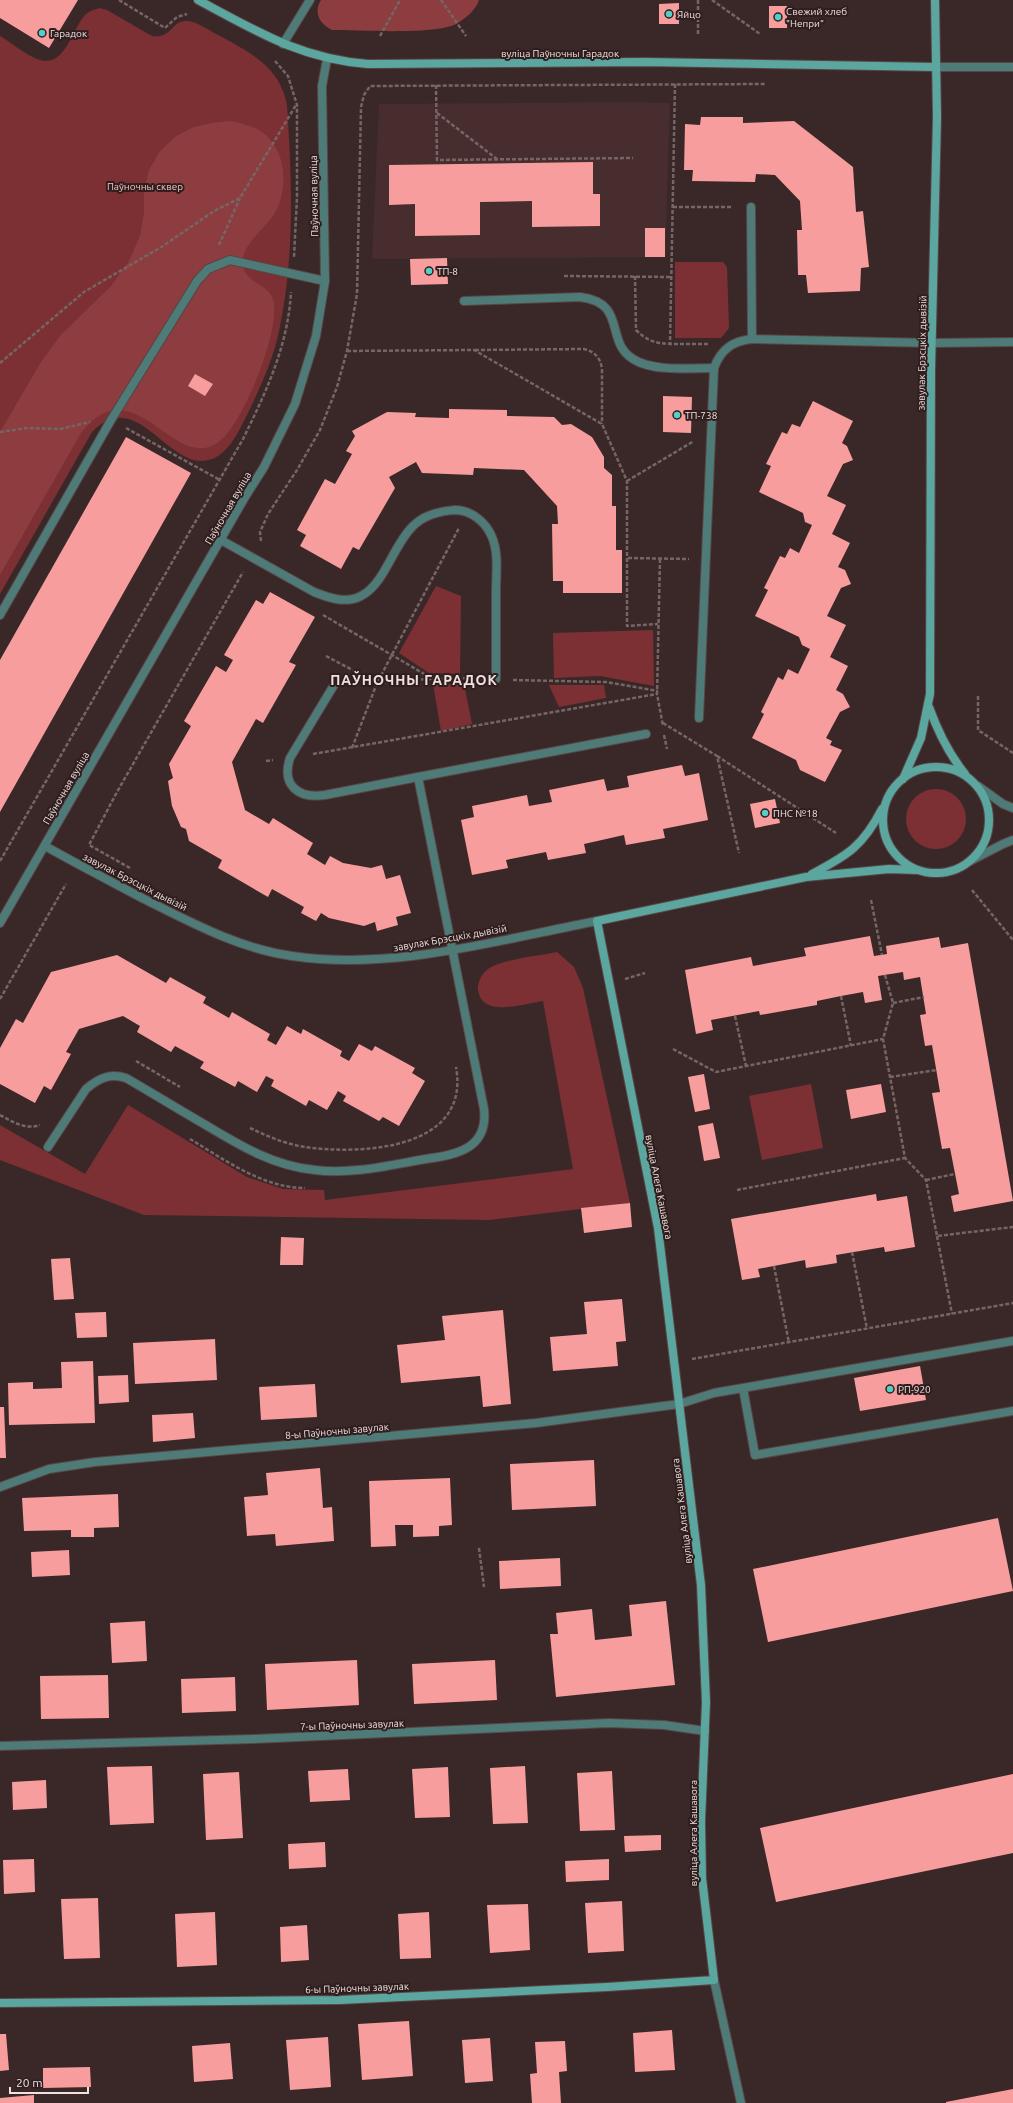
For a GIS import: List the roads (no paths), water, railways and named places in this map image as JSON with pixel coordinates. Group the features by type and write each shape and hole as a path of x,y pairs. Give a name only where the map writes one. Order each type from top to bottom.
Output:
{"street":[{"name":"вуліца Паўночны Гарадок","path":"198,0 283,44 327,59 368,64 646,62 936,67"},
{"path":"283,44 310,0"},
{"name":"завулак Брэсцкіх дывізій","path":"903,779 921,738 928,707 931,343 937,118 935,0"},
{"name":"Паўночная вуліца","path":"0,923 264,467 296,404 308,370 326,281 322,86 327,59"},
{"path":"936,67 1013,67"},
{"path":"751,207 752,338"},
{"path":"0,615 111,420 197,281 208,269 230,260 326,281"},
{"path":"464,301 580,297 590,298 598,301 610,312 617,337 623,348 632,359 642,364 655,367 714,368"},
{"path":"699,718 714,368 719,356 728,346 736,342 752,338 931,343 1013,342"},
{"path":"221,540 314,592 330,598 347,600 361,596 372,588 401,540 414,525 422,519 441,512 460,510 467,512 479,519 489,530 496,554 496,679"},
{"path":"334,685 290,758 287,771 291,783 299,792 310,796 325,796 646,734"},
{"name":"завулак Брэсцкіх дывізій","path":"928,707 940,737 951,756 968,777"},
{"path":"1013,808 1003,804 968,777 956,770 942,767 928,767 915,771 903,779 893,789 886,801 883,815 884,828 888,842 895,854 905,863 917,870 931,873 945,873 958,869 970,861 1013,840"},
{"path":"48,1147 86,1089 95,1081 106,1076 116,1075 126,1078 255,1153 287,1165 302,1168 330,1171 361,1169 453,1155 463,1151 478,1138 485,1120 418,777"},
{"path":"970,861 986,839 990,825 989,812 985,798 978,786"},
{"name":"завулак Брэсцкіх дывізій","path":"806,878 854,850 873,828 886,801"},
{"name":"завулак Брэсцкіх дывізій","path":"45,846 78,865 176,915 231,939 261,949 291,956 355,960 397,957 451,950 806,878 889,869 917,870"},
{"name":"вуліца Алега Кашавога","path":"597,920 658,1228 702,1604 705,1731 701,1821 702,1878 714,1980 741,2103"},
{"name":"8-ы Паўночны завулак","path":"0,1487 49,1469 89,1462 536,1423 679,1404 714,1393 1013,1341"},
{"path":"743,1388 755,1455 1013,1411"},
{"name":"7-ы Паўночны завулак","path":"0,1746 254,1739 609,1723 664,1725 705,1731"},
{"name":"6-ы Паўночны завулак","path":"0,2004 340,2000 607,1987 714,1980"}],"place":[{"name":"Яйцо","path":"669,14"},
{"name":"Свежий хлеб \"Непри\"","path":"778,17"},
{"name":"Гарадок","path":"42,33"},
{"name":"ТП-8","path":"429,271"},
{"name":"ТП-738","path":"677,415"},
{"name":"ПНС №18","path":"765,813"},
{"name":"РП-920","path":"890,1389"}],"district":[{"name":"ПАЎНОЧНЫ ГАРАДОК","path":"414,680"}],"park label":[{"name":"Паўночны сквер","path":"145,186"}]}
